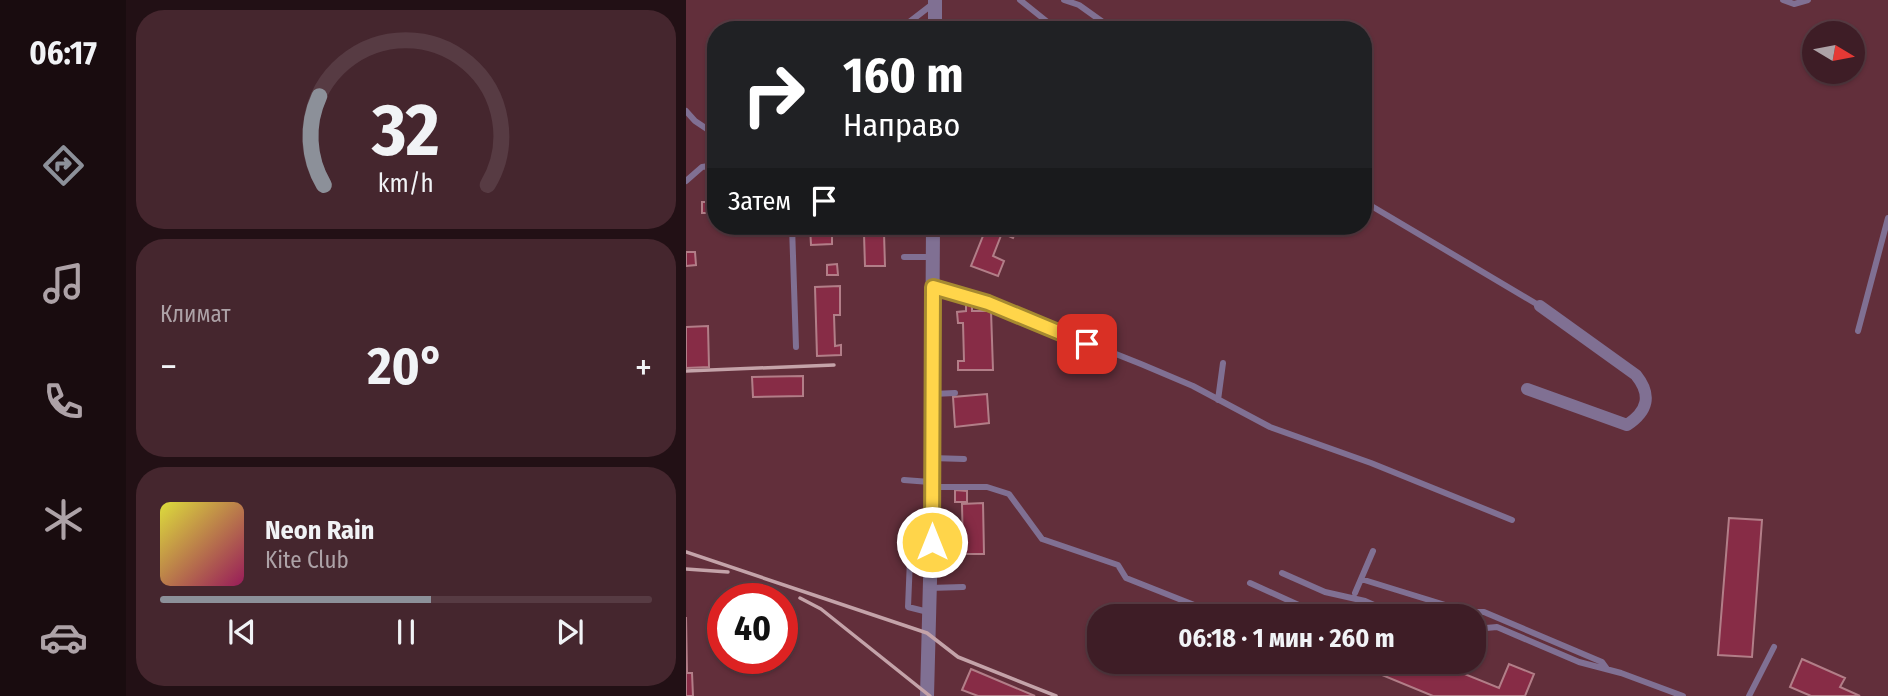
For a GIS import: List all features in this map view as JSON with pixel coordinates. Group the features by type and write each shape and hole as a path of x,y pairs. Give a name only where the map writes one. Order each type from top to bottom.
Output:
{"street":[{"path":"935,1 935,21"},
{"path":"927,696 932,484 933,235"},
{"path":"1527,389 1627,425 1640,416 1645,404 1646,387 1636,375 1540,306"}],"lane":[{"path":"1020,0 1046,21"},
{"path":"1064,0 1079,5 1101,21"},
{"path":"1079,5 1087,0"},
{"path":"1783,0 1794,4 1808,0"},
{"path":"909,21 935,1"},
{"path":"686,111 707,129"},
{"path":"686,181 702,167 707,166"},
{"path":"1372,206 1540,306"},
{"path":"1857,331 1888,218"},
{"path":"792,235 796,347"},
{"path":"904,257 933,257"},
{"path":"933,287 1000,307 1168,375 1270,427 1371,463 1512,520"},
{"path":"1218,400 1223,363"},
{"path":"932,394 955,393"},
{"path":"932,458 964,459"},
{"path":"904,480 977,486 1009,494 1042,539 1118,565 1126,578 1192,604"},
{"path":"1350,604 1373,551"},
{"path":"928,612 908,607 910,559 930,561"},
{"path":"1282,573 1332,595 1356,596 1373,604"},
{"path":"1361,579 1468,612 1484,612 1602,662 1607,669"},
{"path":"1250,583 1296,604"},
{"path":"929,588 962,587"},
{"path":"1486,628 1497,627 1579,662 1683,696"},
{"path":"1749,696 1774,647"}],"shaded area":[{"path":"686,0 1888,0 1888,696 686,696"}],"building":[{"path":"702,202 707,202 707,213 702,213"},
{"path":"810,235 832,235 832,244 811,245"},
{"path":"864,235 884,235 885,266 865,266"},
{"path":"983,235 1001,235 993,256 1004,261 998,276 971,266"},
{"path":"686,252 695,252 696,265 686,266"},
{"path":"837,264 838,275 827,275 827,265"},
{"path":"840,286 840,315 834,315 835,346 841,345 841,355 817,356 815,287"},
{"path":"966,301 972,301 972,311 991,311 993,370 958,370 958,361 964,361 963,323 958,323 957,312 966,311"},
{"path":"708,326 709,367 686,368 686,327"},
{"path":"803,376 803,396 753,397 752,377"},
{"path":"987,394 989,423 955,427 953,397"},
{"path":"955,490 967,491 967,502 955,502"},
{"path":"983,503 984,554 963,554 962,504"},
{"path":"1729,518 1762,520 1752,657 1718,655"},
{"path":"686,617 687,673 692,673 693,696 686,696"},
{"path":"1802,659 1845,678 1840,687 1860,696 1811,696 1790,687"},
{"path":"1509,664 1534,674 1525,696 1433,696 1380,674 1465,674 1499,688"},
{"path":"971,669 1035,696 978,696 962,690"}],"railway":[{"path":"686,371 834,365"},
{"path":"686,552 927,633 958,657 1056,696"},
{"path":"686,569 728,572"},
{"path":"800,598 821,609 930,696"}],"route":[{"path":"932,542 933,287 988,303 1087,344"}]}
